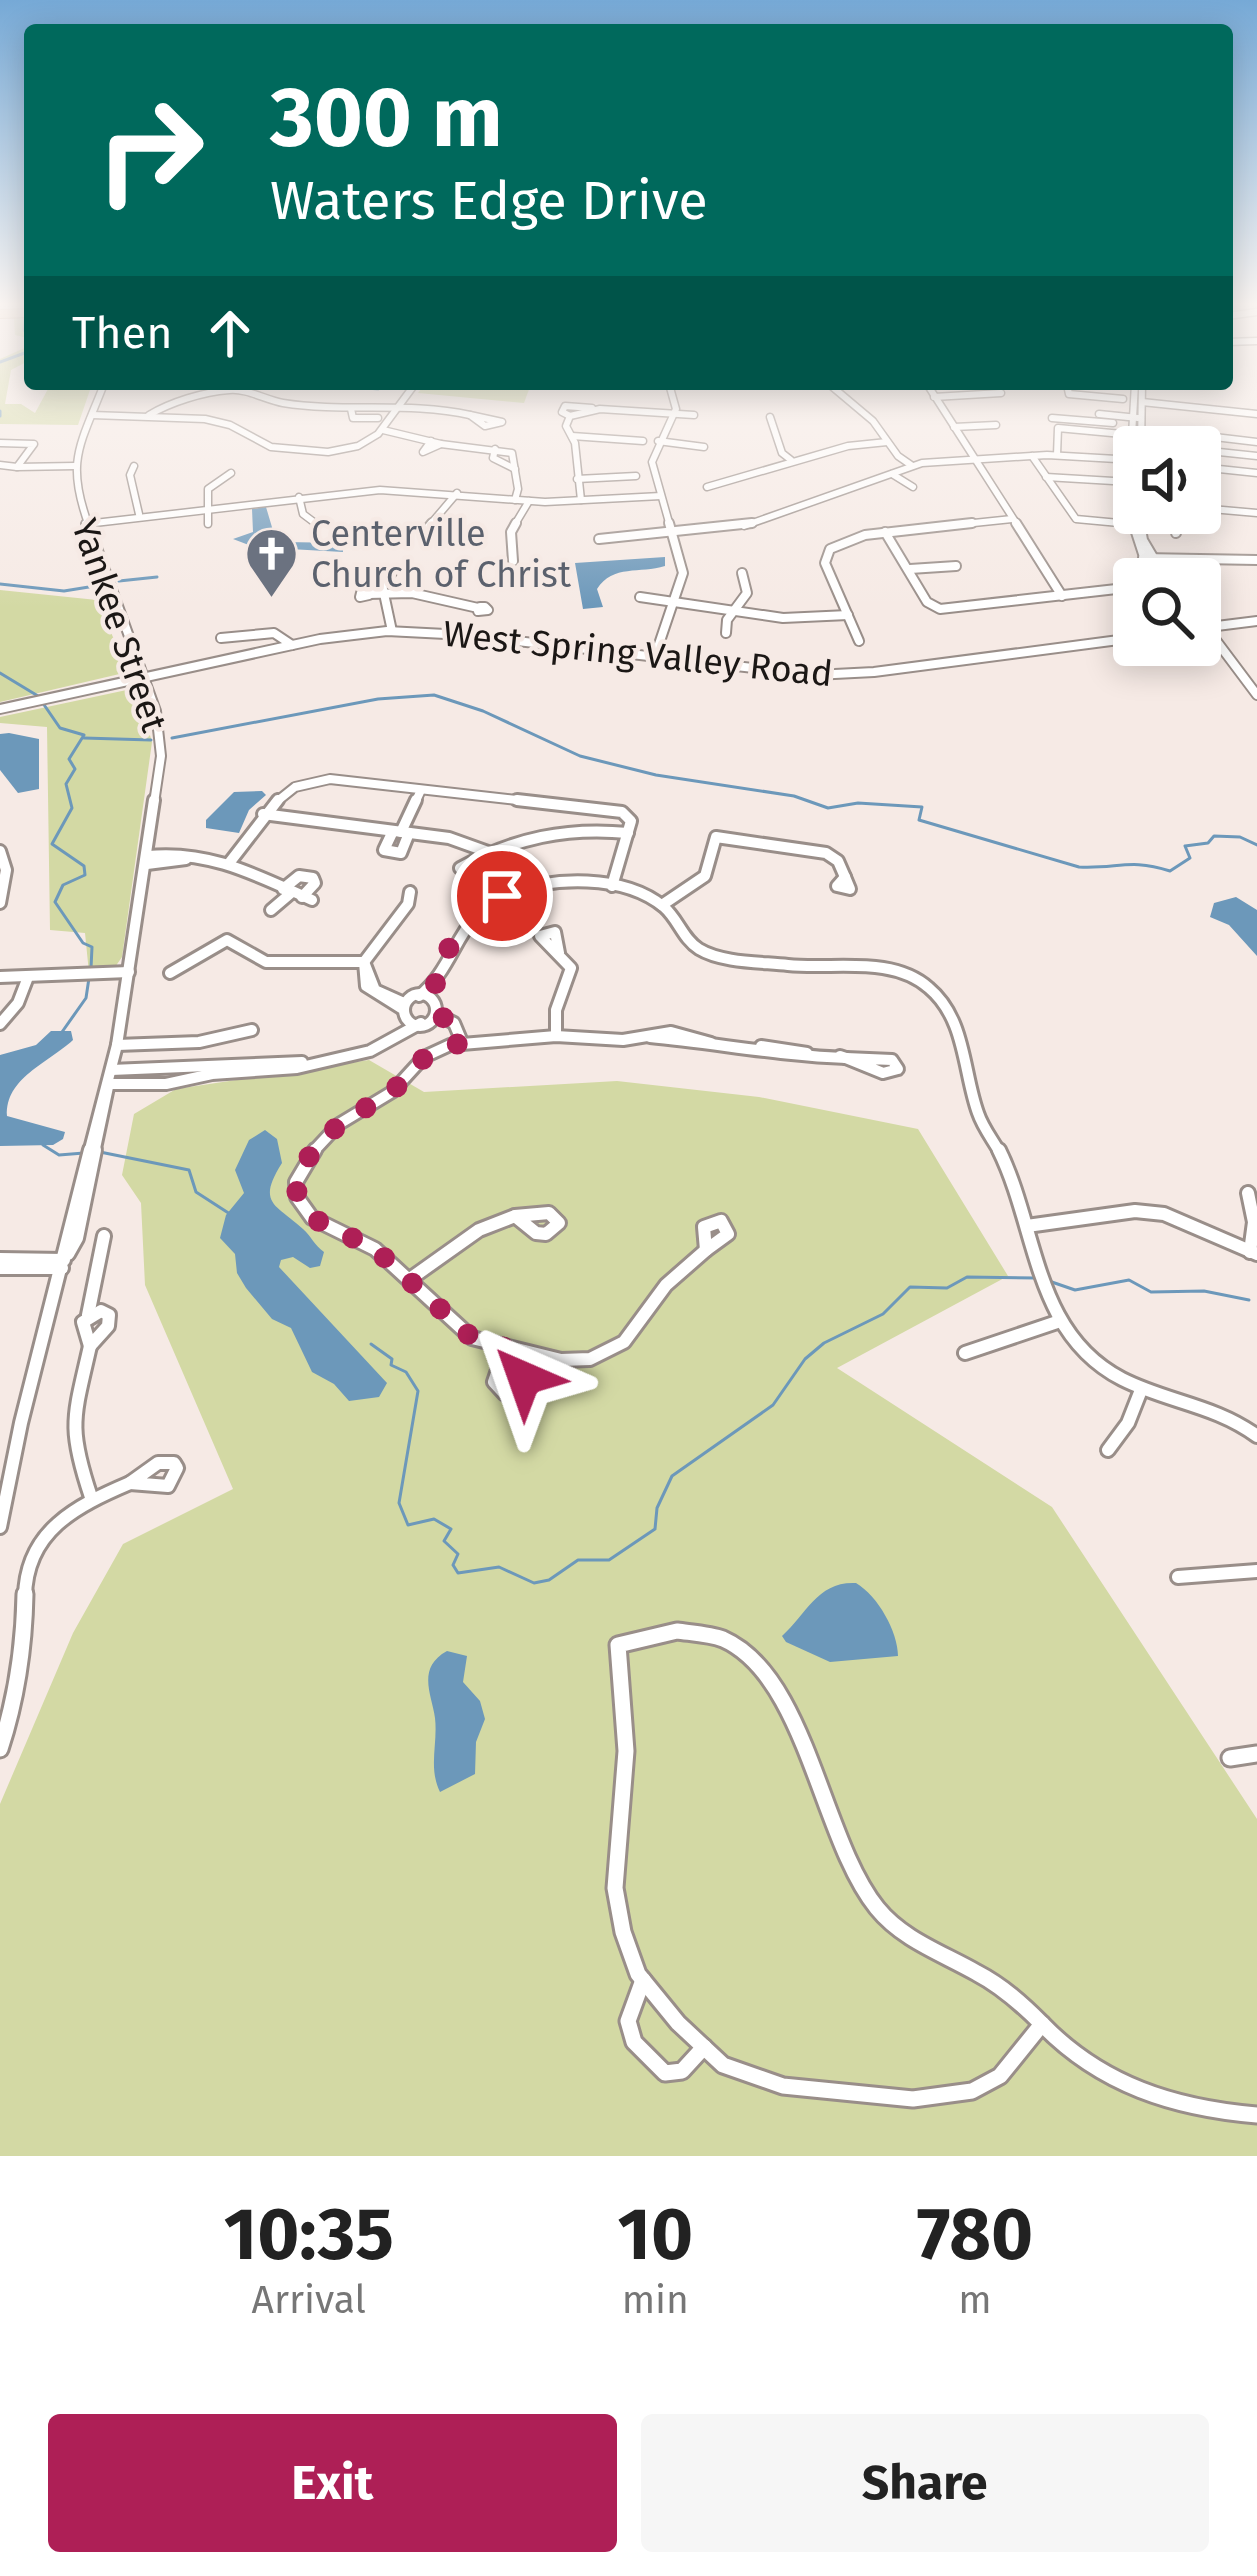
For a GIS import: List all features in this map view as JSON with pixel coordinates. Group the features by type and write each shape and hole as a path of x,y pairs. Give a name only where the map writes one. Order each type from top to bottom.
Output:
{"street":[{"name":"Yankee Street","path":"0,1527 63,1264 77,1238 117,1045 162,741 144,677 73,484 74,466 95,407"},
{"path":"154,413 174,407"},
{"path":"325,407 351,409 353,418 443,409 470,415"},
{"path":"92,415 154,413 223,423 263,444 301,453 353,448 383,430 399,407"},
{"path":"655,656 683,573 652,462 672,414 670,407"},
{"path":"848,407 876,424 895,457 911,465"},
{"path":"940,407 1062,596"},
{"path":"1057,455 1059,407"},
{"path":"1098,418 1099,407"},
{"path":"1137,407 1138,426"},
{"path":"1135,426 1141,407"},
{"path":"1186,407 1257,414"},
{"path":"581,500 578,457 565,424 570,416 593,409 694,415"},
{"path":"770,417 782,453 792,461"},
{"path":"1098,418 1113,424"},
{"path":"1056,422 1137,418"},
{"path":"1056,422 1113,432"},
{"path":"954,427 996,425"},
{"path":"383,430 430,442 424,452 441,444 512,453 518,488 514,500"},
{"path":"572,436 643,441"},
{"path":"1221,438 1257,442"},
{"path":"658,441 704,447"},
{"path":"0,443 34,442 16,466"},
{"path":"707,488 717,481 848,446 886,442"},
{"path":"495,449 494,458 515,470"},
{"path":"1221,452 1257,456"},
{"path":"599,539 739,528 911,465 1057,455 1113,459"},
{"path":"1032,456 1076,519 1113,522"},
{"path":"0,465 74,466"},
{"path":"134,466 130,475 139,514"},
{"path":"1221,469 1257,472"},
{"path":"208,524 209,486 231,473"},
{"path":"892,474 913,487"},
{"path":"577,479 636,476"},
{"path":"1046,477 1113,481"},
{"path":"86,524 139,514 396,489 529,501 661,496"},
{"path":"422,535 458,493"},
{"path":"299,497 304,514 315,524"},
{"path":"513,561 511,532 529,501"},
{"path":"1221,510 1257,513"},
{"path":"859,641 825,563 827,552 846,539 885,532 1012,519"},
{"path":"885,532 927,602 940,609 1113,590"},
{"path":"1135,534 1147,558"},
{"path":"1141,534 1147,558"},
{"path":"1221,559 1257,560"},
{"path":"910,569 956,566"},
{"path":"726,632 748,588 742,573"},
{"path":"368,594 383,590 430,595 478,608"},
{"path":"383,590 392,631"},
{"path":"640,597 784,618 848,615"},
{"path":"1221,623 1257,621"},
{"name":"West Spring Valley Road","path":"4,708 292,645 392,631 830,676 1113,641"},
{"path":"220,638 274,633 292,645"},
{"path":"1221,648 1257,694"},
{"path":"230,862 244,848 263,814 290,788 311,780 625,813 631,819 612,886"},
{"path":"401,832 421,790"},
{"path":"560,805 560,832"},
{"path":"263,814 458,840 488,852"},
{"path":"460,868 488,852 560,832 628,833"},
{"path":"662,905 705,876 716,837 826,853 838,861 845,877"},
{"path":"0,851 6,878 0,903"},
{"path":"147,860 195,856 230,862 297,894 271,910"},
{"path":"437,1008 434,987 460,928 494,900 544,884 612,886 639,892 662,905 682,936 706,953 814,967 890,969 935,991 947,1009 970,1070 977,1113 1004,1159 1038,1273 1060,1321 1101,1366 1141,1390 1217,1411 1257,1436"},
{"path":"364,962 408,904 410,892"},
{"path":"170,973 227,940 266,962 364,962"},
{"path":"556,1036 556,1010 571,972 559,953"},
{"path":"364,962 375,990 421,1024"},
{"path":"0,977 129,973"},
{"path":"0,1024 18,1003 28,977"},
{"path":"396,1036 403,1010 434,987"},
{"path":"419,996 454,1023 462,1042"},
{"path":"110,1077 166,1084 212,1074 287,1070 370,1051 421,1024 437,1008"},
{"path":"117,1045 200,1042 252,1030"},
{"path":"706,1250 666,1285 632,1334 613,1350 576,1360 531,1355 464,1333 369,1245 312,1218 297,1197 296,1182 307,1159 339,1124 392,1092 431,1053 462,1042 556,1036 612,1040 641,1035 754,1047 784,1056 840,1056"},
{"path":"1027,1226 1135,1211 1164,1214 1253,1253 1248,1193"},
{"path":"410,1279 479,1230 515,1216"},
{"path":"90,1346 82,1328 94,1308 104,1236"},
{"path":"0,1264 63,1264"},
{"path":"91,1497 72,1433 90,1346 109,1326 109,1315 94,1308"},
{"path":"965,1353 1060,1321"},
{"path":"505,1350 494,1382 505,1394 520,1388 531,1355"},
{"path":"1108,1450 1128,1423 1141,1390"},
{"path":"0,1749 17,1690 8,1670 24,1654 29,1558 50,1526 91,1497 130,1483"},
{"path":"1178,1577 1257,1571"},
{"path":"1042,2024 1000,2076 971,2091 913,2099 783,2086 723,2065 643,1980 622,1932 615,1888 626,1751 618,1645 663,1631 705,1634 742,1651 767,1672 789,1713 846,1855 870,1900 903,1937 1010,1993 1107,2076 1183,2107 1257,2115"},
{"path":"1229,1758 1257,1754"},
{"path":"643,1980 629,2005 627,2032 646,2058 664,2073 682,2071 704,2047"}],"green space":[{"path":"0,407 25,407 35,413 38,407 84,407 78,425 0,424"},
{"path":"0,590 97,600 128,672 0,702"},
{"path":"136,688 152,742 122,957 113,970 89,973 85,933 50,930 47,727 0,723 0,717"},
{"path":"369,1060 424,1092 617,1081 759,1097 918,1129 1008,1276 837,1368 1052,1507 1257,1819 1257,2156 0,2156 0,1804 73,1633 123,1544 233,1489 145,1285 141,1203 122,1175 134,1114 176,1089"}],"water":[{"path":"266,507 274,534 286,542 342,543 343,552 254,547 233,539 253,532 252,509"},
{"path":"665,557 665,566 628,571 603,581 597,589 603,607 583,609 575,563"},
{"path":"0,734 39,739 39,789 18,793 0,770"},
{"path":"262,791 266,795 249,810 239,833 206,828 206,820 234,792"},
{"path":"1236,897 1257,910 1257,956 1229,925 1210,917 1214,903"},
{"path":"51,1031 71,1031 73,1040 20,1081 7,1116 65,1132 63,1139 53,1145 0,1146 0,1055 36,1045"},
{"path":"265,1130 277,1139 282,1163 271,1187 273,1202 324,1252 320,1266 310,1268 293,1257 281,1260 279,1267 387,1383 379,1397 349,1401 334,1384 312,1372 291,1328 272,1319 246,1288 237,1273 235,1254 220,1238 226,1215 244,1193 235,1170 249,1140"},
{"path":"856,1583 885,1615 898,1656 830,1662 786,1642 782,1636 822,1593"},
{"path":"447,1651 467,1656 463,1682 480,1701 485,1719 476,1742 475,1774 440,1792 428,1682 432,1665"}],"waterway":[{"path":"0,411 0,416"},
{"path":"119,581 157,577"},
{"path":"0,584 64,591 95,586"},
{"path":"0,673 38,696 60,728 84,735 69,759 75,769 66,784 72,808 52,844 84,866 85,875 63,885 55,902 83,943 92,947 91,968"},
{"path":"172,738 378,699 434,695 483,711 580,756 656,775 794,796 828,808 858,803 922,807 919,820 1079,867 1134,865 1170,871 1190,858 1185,846 1208,843 1214,836 1240,837 1257,845"},
{"path":"84,738 151,740"},
{"path":"62,1032 86,998 89,978"},
{"path":"43,1145 59,1155 84,1153"},
{"path":"100,1152 189,1170 196,1192 230,1214"},
{"path":"371,1344 392,1359 391,1365 406,1372 418,1391 399,1503 408,1525 434,1519 451,1529 444,1541 458,1554 453,1565 458,1573 499,1567 534,1583 549,1580 578,1560 609,1560 655,1529 657,1508 672,1476 773,1405 805,1359 824,1343 883,1314 910,1287 947,1288 967,1277 1036,1278"},
{"path":"1046,1280 1075,1290 1129,1280 1151,1292 1204,1291 1249,1300"}],"place":[{"name":"Centerville Church of Christ","path":"272,600"}],"route":[{"path":"502,896 485,904 460,928 434,987 438,1015 454,1023 462,1042 424,1058 392,1092 339,1124 307,1159 296,1190 312,1218 375,1249 464,1333 482,1343 531,1355 524,1378"}]}
